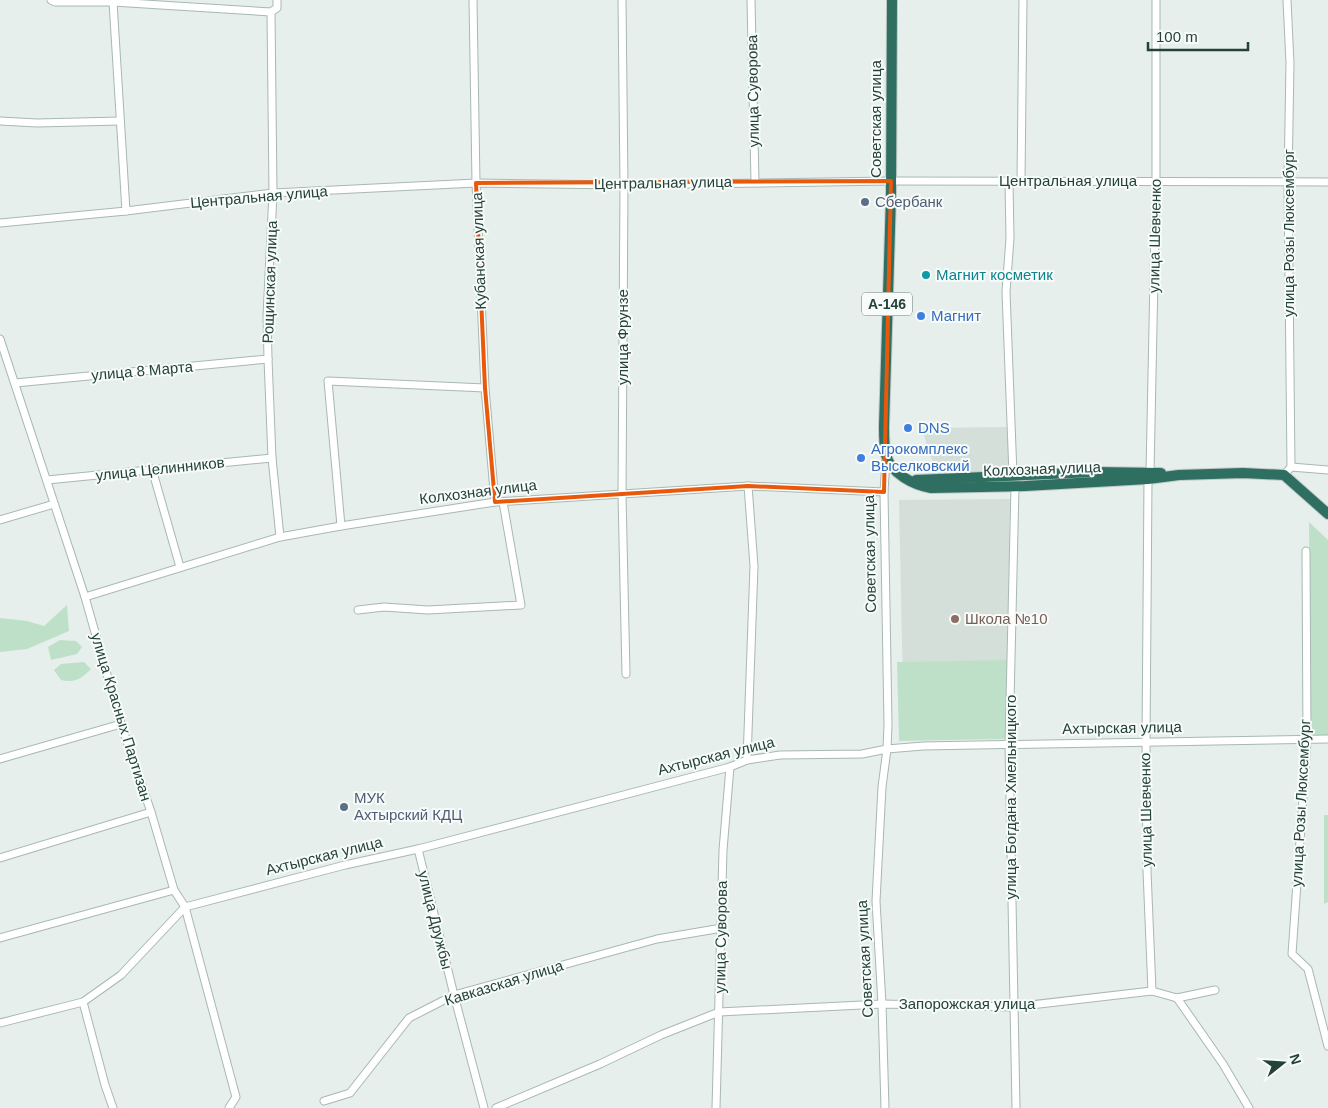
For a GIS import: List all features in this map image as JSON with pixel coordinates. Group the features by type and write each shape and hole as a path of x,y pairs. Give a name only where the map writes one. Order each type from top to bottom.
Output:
{"highway":[{"name":"Советская улица","path":"886,456 884,427 891,181 892,0"},
{"name":"Колхозная улица","path":"886,456 907,480 917,485 931,488 1014,486 1149,476 1288,471"},
{"path":"1288,471 1328,514"},
{"name":"Колхозная улица","path":"907,480 1013,475 1149,476"}],"street":[{"path":"50,0 55,2 113,2 271,12"},
{"name":"Рощинская улица","path":"277,0 277,8 271,12 273,193 268,359 272,458 280,537"},
{"name":"Кубанская улица","path":"474,0 476,183 484,388 495,502"},
{"name":"улица Фрунзе","path":"622,0 624,185 622,495 626,674"},
{"name":"улица Суворова","path":"751,0 755,182"},
{"path":"1021,181 1023,0"},
{"name":"улица Шевченко","path":"1152,991 1147,871 1146,742 1149,476 1156,181 1156,0"},
{"name":"улица Розы Люксембург","path":"1287,0 1290,63 1288,471"},
{"path":"113,2 126,211"},
{"path":"0,121 37,123 120,121"},
{"name":"Центральная улица","path":"0,223 126,211 273,193 476,183 624,185 891,181 1328,182"},
{"path":"1009,182 1010,238 1006,292 1013,475"},
{"name":"улица Красных Партизан","path":"0,338 85,597 122,724 174,890 186,907 236,1097 229,1108"},
{"name":"улица 8 Марта","path":"15,383 268,359"},
{"path":"341,526 328,381 484,388"},
{"name":"Советская улица","path":"885,1108 876,900 882,787 887,749 884,492 886,456"},
{"name":"улица Целинников","path":"47,480 272,458"},
{"path":"152,469 180,567"},
{"name":"Колхозная улица","path":"1288,471 1328,470"},
{"path":"747,760 754,566 748,486"},
{"name":"Колхозная улица","path":"85,597 280,537 495,502 748,486 884,492"},
{"name":"улица Богдана Хмельницкого","path":"1014,486 1009,745 1016,1108"},
{"path":"358,610 384,607 428,610 520,606 503,502"},
{"path":"0,520 54,504"},
{"name":"улица Розы Люксембург","path":"1306,551 1307,740 1292,954 1308,969 1328,1046"},
{"path":"0,760 122,724"},
{"name":"Ахтырская улица","path":"186,907 345,865 418,849 747,760 780,755 862,754 887,749 923,746 1328,739"},
{"name":"улица Суворова","path":"716,1108 724,850 730,766"},
{"path":"0,858 151,812"},
{"name":"улица Дружбы","path":"418,849 484,1108"},
{"path":"0,938 174,890"},
{"path":"0,1023 82,1002 120,975 186,907"},
{"name":"Кавказская улица","path":"324,1101 350,1093 409,1018 454,995 657,939 722,928"},
{"name":"Запорожская улица","path":"496,1108 600,1064 661,1035 719,1012 882,1004 1013,1007 1152,991 1177,998 1215,990"},
{"path":"1177,998 1223,1064 1249,1108"},
{"path":"82,1002 113,1108"}],"highlighted area":[{"path":"891,181 884,492 748,486 495,502 485,388 476,183"}],"shaded area":[{"path":"1008,427 1009,474 944,476 938,471 930,456 922,428"},
{"name":"Школа №10","path":"1010,499 1006,738 904,740 899,500"}],"green space":[{"path":"1309,522 1328,540 1328,736 1311,737"},
{"path":"67,605 69,631 27,649 0,652 0,618 27,621 44,626"},
{"path":"60,640 76,641 82,647 77,654 51,660 48,647"},
{"path":"1007,660 1006,739 899,741 897,662"},
{"path":"84,662 91,669 81,678 74,680 61,680 54,670 61,664"},
{"path":"1324,815 1328,815 1328,902 1324,904"}],"place":[{"name":"Сбербанк","path":"865,202"},
{"name":"Магнит косметик","path":"926,275"},
{"name":"Магнит","path":"921,316"},
{"name":"DNS","path":"908,428"},
{"name":"Агрокомплекс Выселковский","path":"861,458"},
{"name":"Школа №10","path":"955,619"},
{"name":"МУК Ахтырский КДЦ","path":"344,807"}]}
